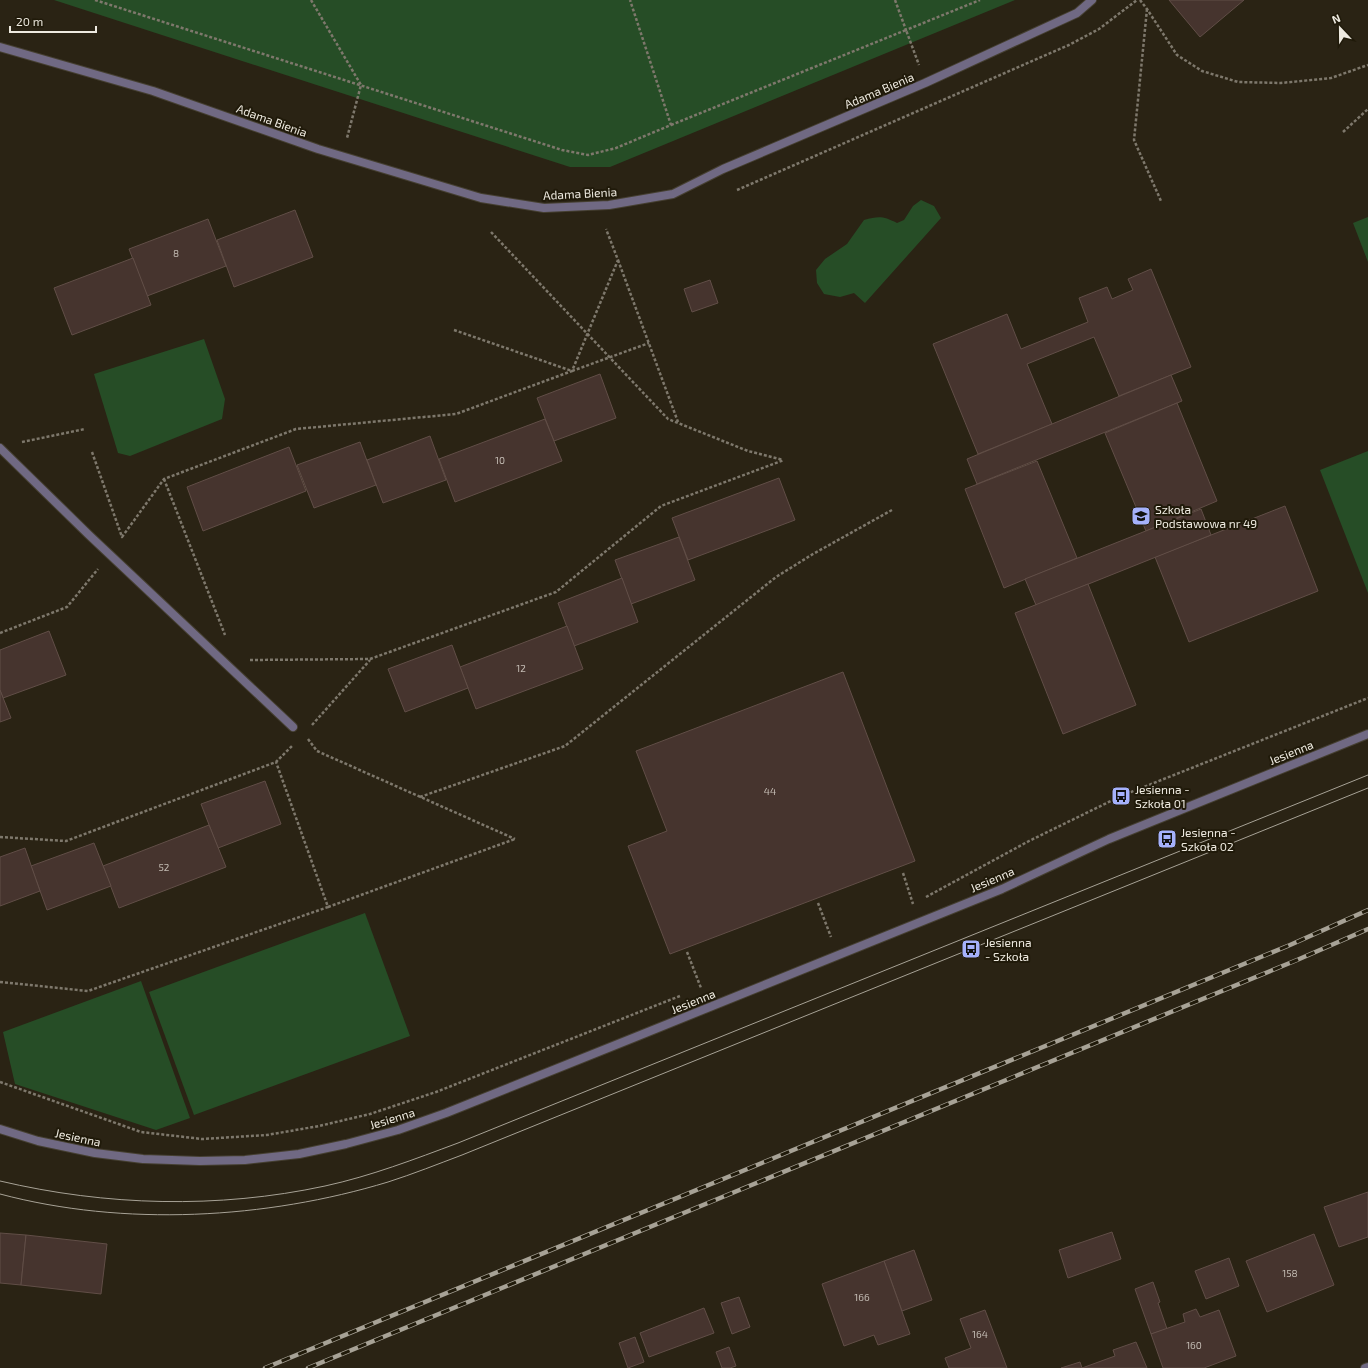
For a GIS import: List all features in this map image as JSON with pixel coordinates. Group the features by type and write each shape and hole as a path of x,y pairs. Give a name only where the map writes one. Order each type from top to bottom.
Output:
{"street":[{"name":"Adama Bienia","path":"0,47 153,91 318,149 481,198 544,208 609,205 673,194 730,166 925,83 1077,13 1092,0"},
{"path":"0,448 109,555 293,727"},
{"name":"Jesienna","path":"0,1129 38,1141 95,1153 143,1159 200,1161 245,1160 299,1154 346,1144 398,1130 630,1039 994,892 1109,839 1368,734"},
{"path":"1364,1368 1368,1367"}],"path":[{"path":"94,0 562,150 588,155 616,148 980,0"},
{"path":"311,0 361,85 343,156"},
{"path":"630,0 671,125"},
{"path":"895,0 914,54"},
{"path":"737,190 1069,45 1099,29 1139,0 1148,9 1177,55 1202,71 1238,82 1281,83 1330,78 1368,65"},
{"path":"1148,9 1134,140 1161,201"},
{"path":"1343,132 1368,109"},
{"path":"606,229 678,423"},
{"path":"243,660 370,659 556,592 661,506 784,460 748,451 668,418 609,358 491,232"},
{"path":"572,371 618,260"},
{"path":"454,330 572,371"},
{"path":"0,632 67,607 109,555 164,479 296,429 456,414 649,344"},
{"path":"15,443 85,430"},
{"path":"92,452 122,537"},
{"path":"164,479 226,638"},
{"path":"420,797 565,746 776,577 813,554 892,510"},
{"path":"309,729 370,659"},
{"path":"920,900 1029,841 1121,796 1368,698"},
{"path":"0,982 88,991 328,907 515,839 317,751 304,734"},
{"path":"0,837 66,841 276,762 293,745"},
{"path":"276,762 328,907"},
{"path":"902,873 913,904 906,907"},
{"path":"818,903 831,937 838,934"},
{"path":"687,952 701,988 708,985"},
{"path":"0,1082 141,1132 202,1139 267,1135 320,1126 370,1114 436,1092 686,994"}],"green space":[{"path":"54,0 1015,0 610,167 570,167"},
{"path":"921,200 934,206 941,218 865,303 854,293 840,297 824,294 817,283 816,270 825,259 847,244 864,220 881,217 897,223 904,220 913,206"},
{"path":"1368,217 1368,262 1353,223"},
{"path":"204,339 225,399 222,419 130,456 118,453 94,374"},
{"path":"1368,451 1368,593 1320,470"},
{"path":"365,913 410,1036 194,1115 149,992"},
{"path":"141,981 190,1118 156,1130 15,1084 3,1032"}],"building":[{"path":"1169,0 1244,0 1200,37"},
{"path":"295,210 313,257 234,287 217,240"},
{"path":"208,219 226,266 147,296 129,249"},
{"path":"133,258 151,305 72,335 54,288"},
{"path":"1151,269 1191,367 1119,396 1094,337 1027,364 1052,424 978,454 933,344 1007,314 1021,349 1088,322 1079,298 1107,287 1112,299 1133,290 1128,279"},
{"path":"710,280 718,303 692,312 684,289"},
{"path":"600,374 616,418 554,441 537,398"},
{"path":"1171,375 1182,401 977,484 967,459"},
{"path":"1177,403 1217,501 1146,531 1105,433"},
{"path":"545,419 562,461 455,502 439,459"},
{"path":"430,436 446,480 383,503 367,460"},
{"path":"360,442 376,485 314,508 297,465"},
{"path":"289,447 306,491 203,531 187,487"},
{"path":"1037,461 1077,558 1004,588 965,489"},
{"path":"779,478 795,520 688,560 672,518"},
{"path":"1285,506 1318,591 1189,642 1155,557"},
{"path":"1201,509 1211,535 1036,605 1025,579"},
{"path":"679,537 695,580 631,604 615,560"},
{"path":"622,578 638,622 574,646 558,603"},
{"path":"1088,584 1136,705 1063,734 1015,613"},
{"path":"567,626 583,669 476,709 460,667"},
{"path":"49,631 66,675 3,698 0,690 0,650"},
{"path":"452,645 468,688 405,712 388,669"},
{"path":"843,672 915,861 670,954 628,846 667,831 636,751"},
{"path":"0,690 11,718 0,722"},
{"path":"265,781 281,824 218,848 201,804"},
{"path":"209,825 226,867 119,908 103,866"},
{"path":"94,843 111,886 47,910 31,866"},
{"path":"25,848 40,891 0,906 0,857"},
{"path":"1368,1192 1368,1237 1339,1247 1324,1207"},
{"path":"1112,1232 1121,1259 1068,1278 1059,1250"},
{"path":"0,1233 26,1235 21,1285 0,1283"},
{"path":"1314,1234 1334,1285 1267,1312 1246,1261"},
{"path":"26,1235 107,1244 101,1294 21,1285"},
{"path":"914,1250 932,1300 902,1311 884,1261"},
{"path":"1229,1258 1239,1286 1206,1299 1195,1271"},
{"path":"884,1261 910,1334 878,1345 874,1335 844,1346 822,1284"},
{"path":"1153,1282 1160,1302 1158,1303 1167,1329 1151,1334 1135,1289"},
{"path":"739,1297 750,1327 732,1334 721,1303"},
{"path":"704,1308 714,1333 649,1357 640,1333"},
{"path":"1196,1309 1200,1317 1219,1310 1236,1356 1204,1368 1163,1368 1151,1334 1185,1322 1183,1314"},
{"path":"985,1310 1007,1368 949,1368 945,1358 971,1348 960,1319"},
{"path":"635,1337 644,1362 628,1368 619,1343"},
{"path":"1136,1342 1147,1368 1082,1368 1115,1356 1113,1350"},
{"path":"729,1347 736,1366 722,1368 716,1352"},
{"path":"1080,1362 1082,1368 1061,1368"}],"tram line":[{"path":"0,1181 80,1196 162,1202 203,1201 285,1193 325,1186 393,1167 458,1143 1368,775"},
{"path":"0,1194 47,1204 96,1211 145,1214 195,1214 244,1211 293,1204 388,1182 462,1155 1368,788"}],"railway":[{"path":"265,1368 1290,945 1368,910"},
{"path":"308,1368 1297,960 1368,929"}],"place":[{"name":"Szkoła Podstawowa nr 49","path":"1141,516"},
{"name":"Jesienna - Szkoła 01","path":"1121,796"},
{"name":"Jesienna - Szkoła 02","path":"1167,839"},
{"name":"Jesienna - Szkoła","path":"971,949"}]}
